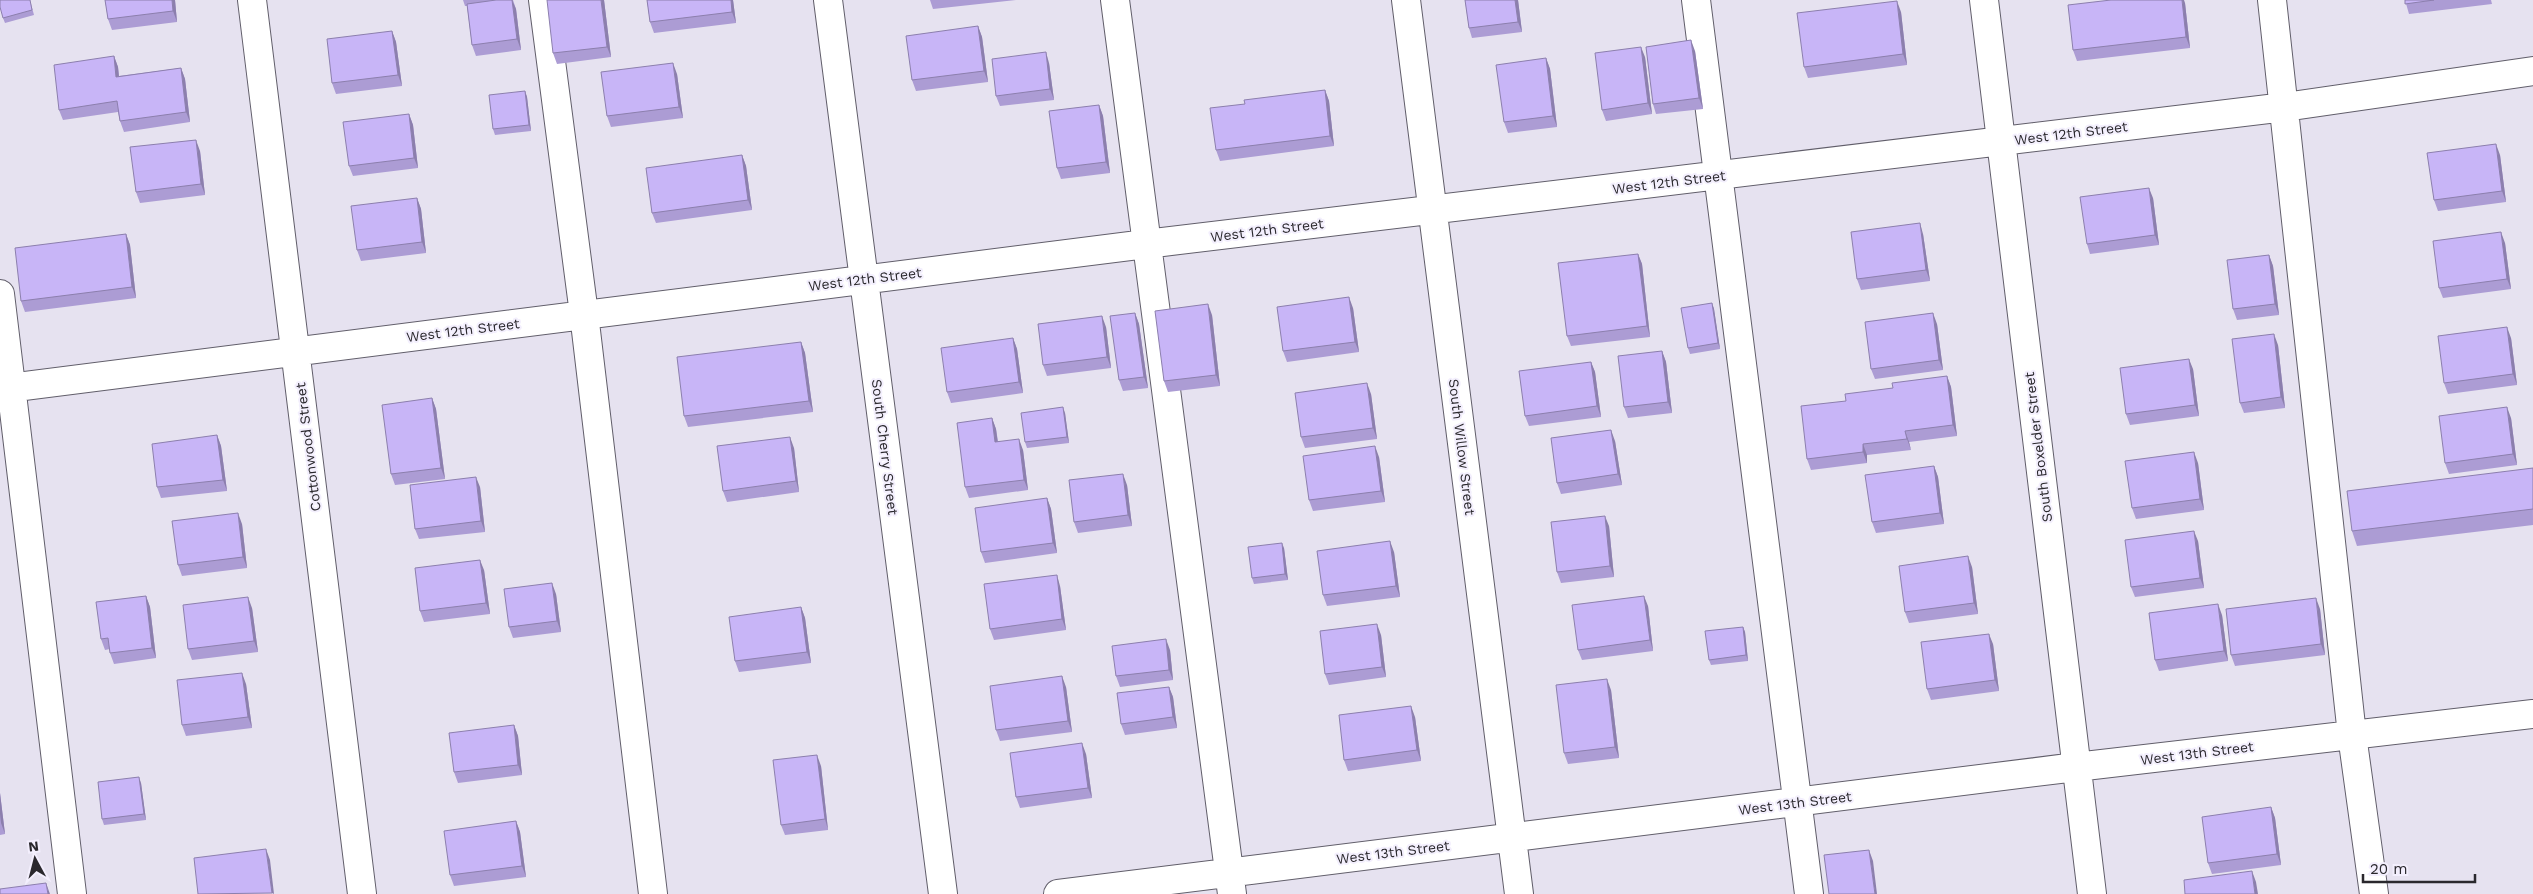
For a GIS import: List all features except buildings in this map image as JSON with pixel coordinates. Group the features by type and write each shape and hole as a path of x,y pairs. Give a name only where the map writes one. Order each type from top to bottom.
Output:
{"street":[{"name":"Cottonwood Street","path":"252,0 362,894"},
{"path":"543,0 584,314 653,894"},
{"name":"South Cherry Street","path":"828,0 943,894"},
{"path":"1115,0 1231,883"},
{"name":"South Willow Street","path":"1406,0 1519,894"},
{"path":"1696,0 1808,894"},
{"name":"South Boxelder Street","path":"1984,0 2092,894"},
{"path":"2272,0 2352,735 2374,894"},
{"name":"West 12th Street","path":"6,388 1146,244 2285,107 2533,71"},
{"path":"0,294 6,388 72,894"},
{"name":"West 13th Street","path":"1058,894 1231,883 1512,838 2076,767 2533,714"}]}
